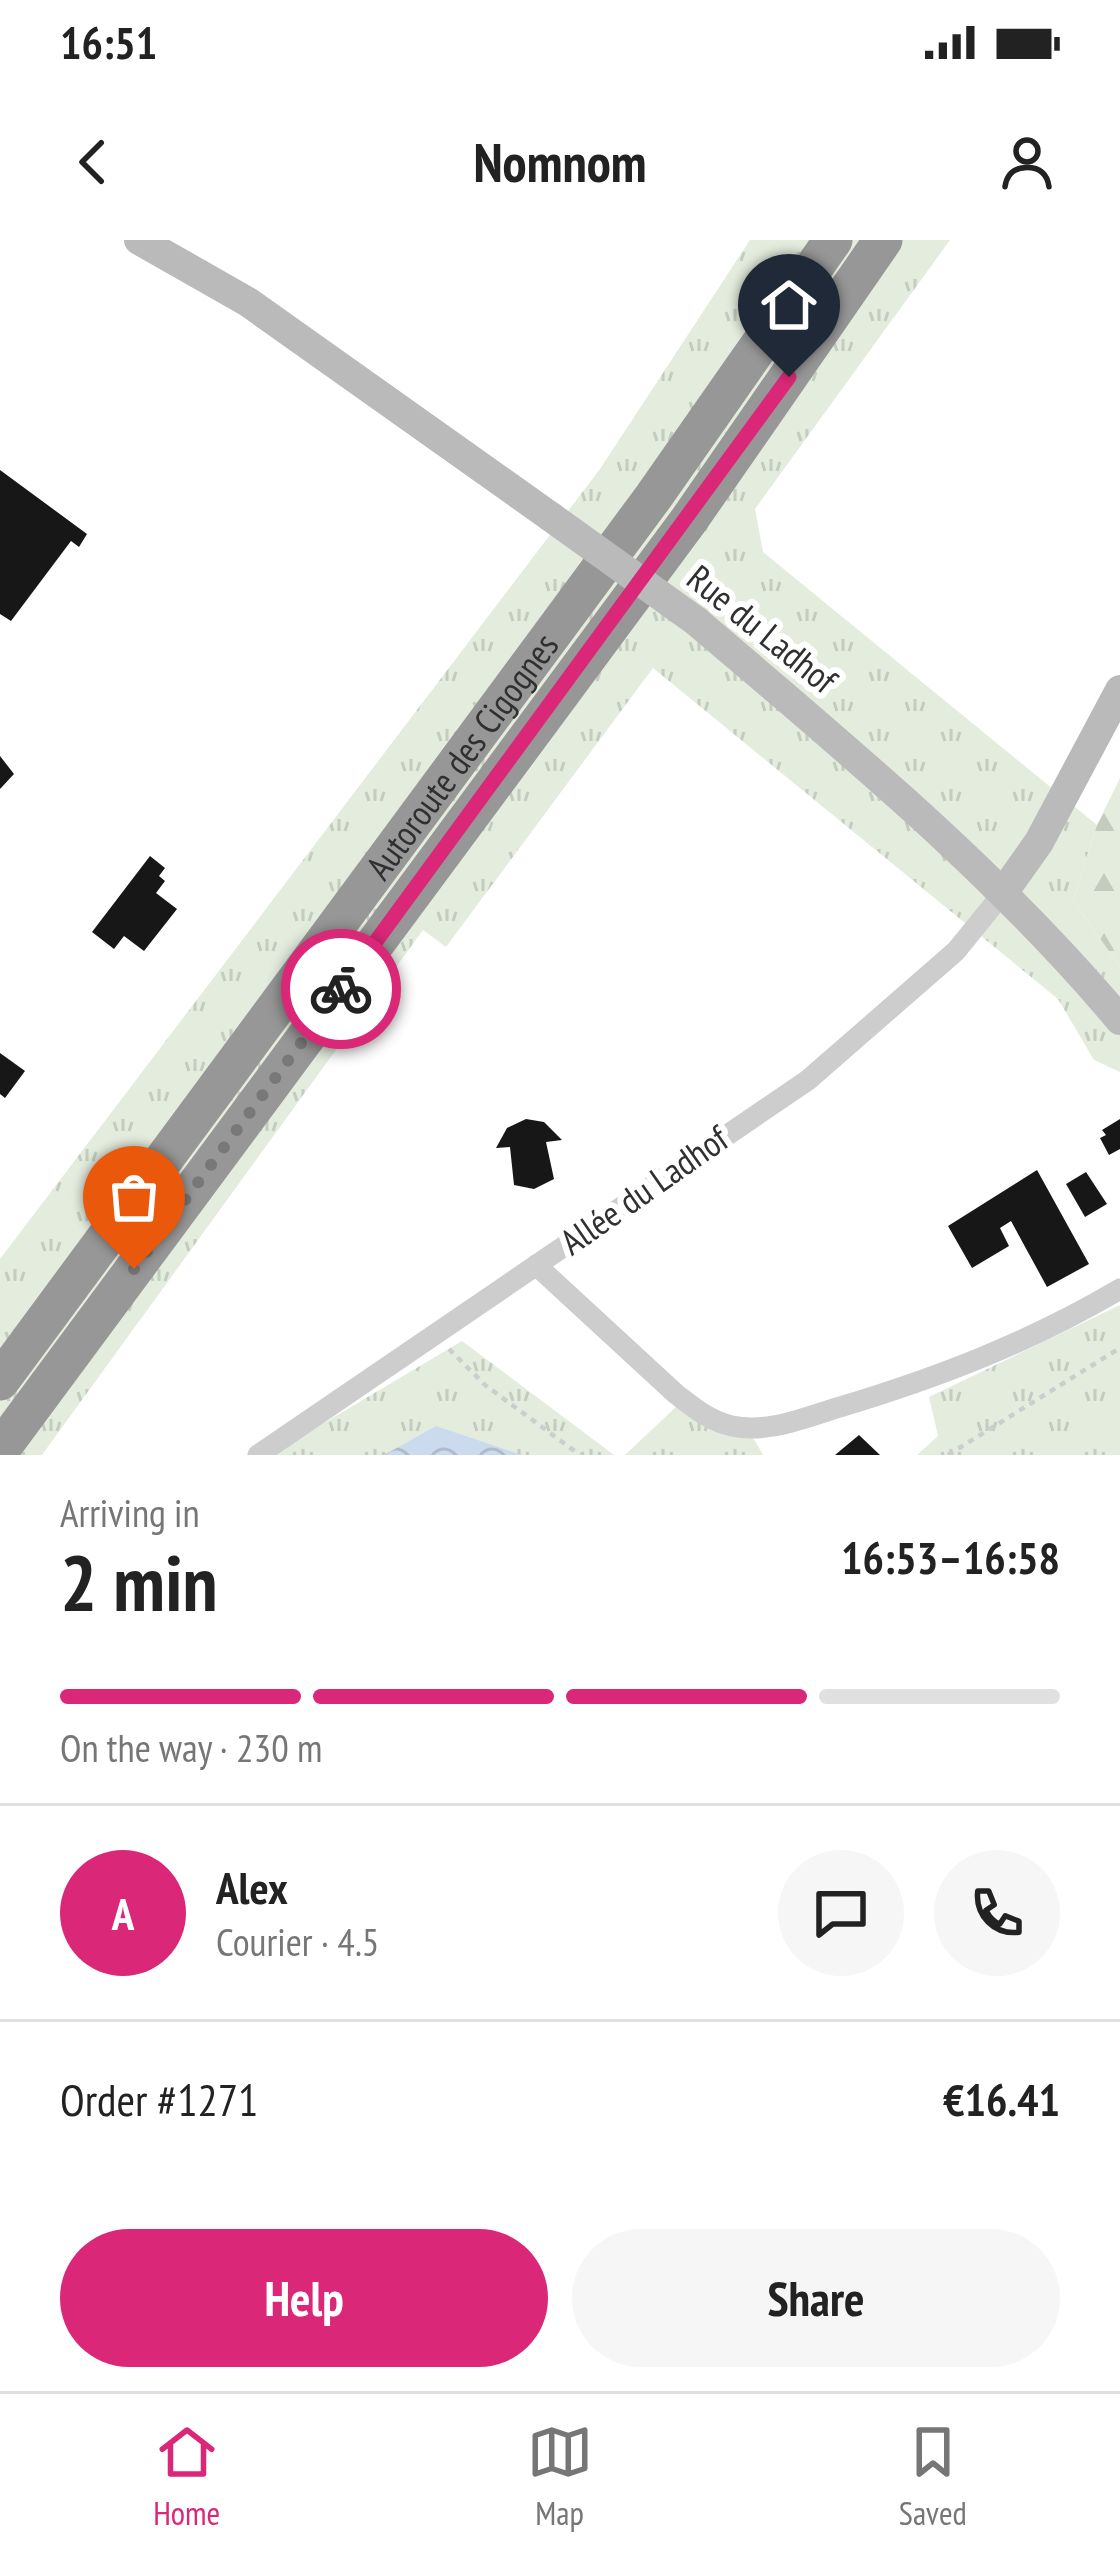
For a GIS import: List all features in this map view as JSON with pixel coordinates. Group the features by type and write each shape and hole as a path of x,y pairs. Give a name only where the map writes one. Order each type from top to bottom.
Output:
{"highway":[{"name":"Autoroute des Cigognes","path":"0,1381 654,496 833,240"},
{"name":"Autoroute des Cigognes","path":"0,1450 689,520 883,240"}],"main road":[{"name":"Rue du Ladhof","path":"139,240 248,302 696,621 870,770 1003,893 1120,1020"},
{"path":"1003,893 1040,842 1120,690"}],"street":[{"name":"Allée du Ladhof","path":"258,1455 808,1080 956,951 1003,893"},
{"path":"536,1265 676,1394 701,1413 732,1426 771,1427 969,1367 1042,1335 1120,1289"}],"path":[{"path":"434,1334 484,1385 580,1455"},
{"path":"948,1455 1120,1348"}],"green space":[{"path":"750,240 950,240 755,509 763,552 1097,825 1073,900 1120,967 1120,1072 1094,1060 1058,999 653,668 446,947 423,930 42,1455 0,1455 0,1259 600,469"},
{"path":"1120,778 1120,967 1073,900 1097,825"},
{"path":"1120,1305 1120,1455 917,1455 938,1436 929,1397"},
{"path":"462,1341 614,1455 270,1455"},
{"path":"678,1405 746,1425 763,1455 625,1455"}],"water":[{"path":"436,1426 522,1455 384,1455"}],"building":[{"path":"0,470 87,534 79,547 71,541 11,621 0,614"},
{"path":"0,756 14,774 0,789"},
{"path":"150,856 165,868 159,876 165,881 156,893 177,909 144,951 124,936 114,949 92,932"},
{"path":"0,1053 25,1071 5,1098 0,1094"},
{"path":"526,1119 544,1122 562,1140 546,1142 554,1179 534,1189 514,1185 510,1147 496,1148 507,1128"},
{"path":"1120,1119 1120,1149 1109,1155 1100,1138 1106,1135 1102,1130"},
{"path":"1037,1170 1089,1264 1047,1287 1011,1221 1000,1228 1009,1246 972,1268 948,1226"},
{"path":"1086,1172 1107,1204 1085,1217 1066,1184"},
{"path":"859,1435 880,1455 835,1455"}],"way so far":[{"path":"134,1269 341,989"}],"route":[{"path":"341,989 689,520 789,377"}]}
